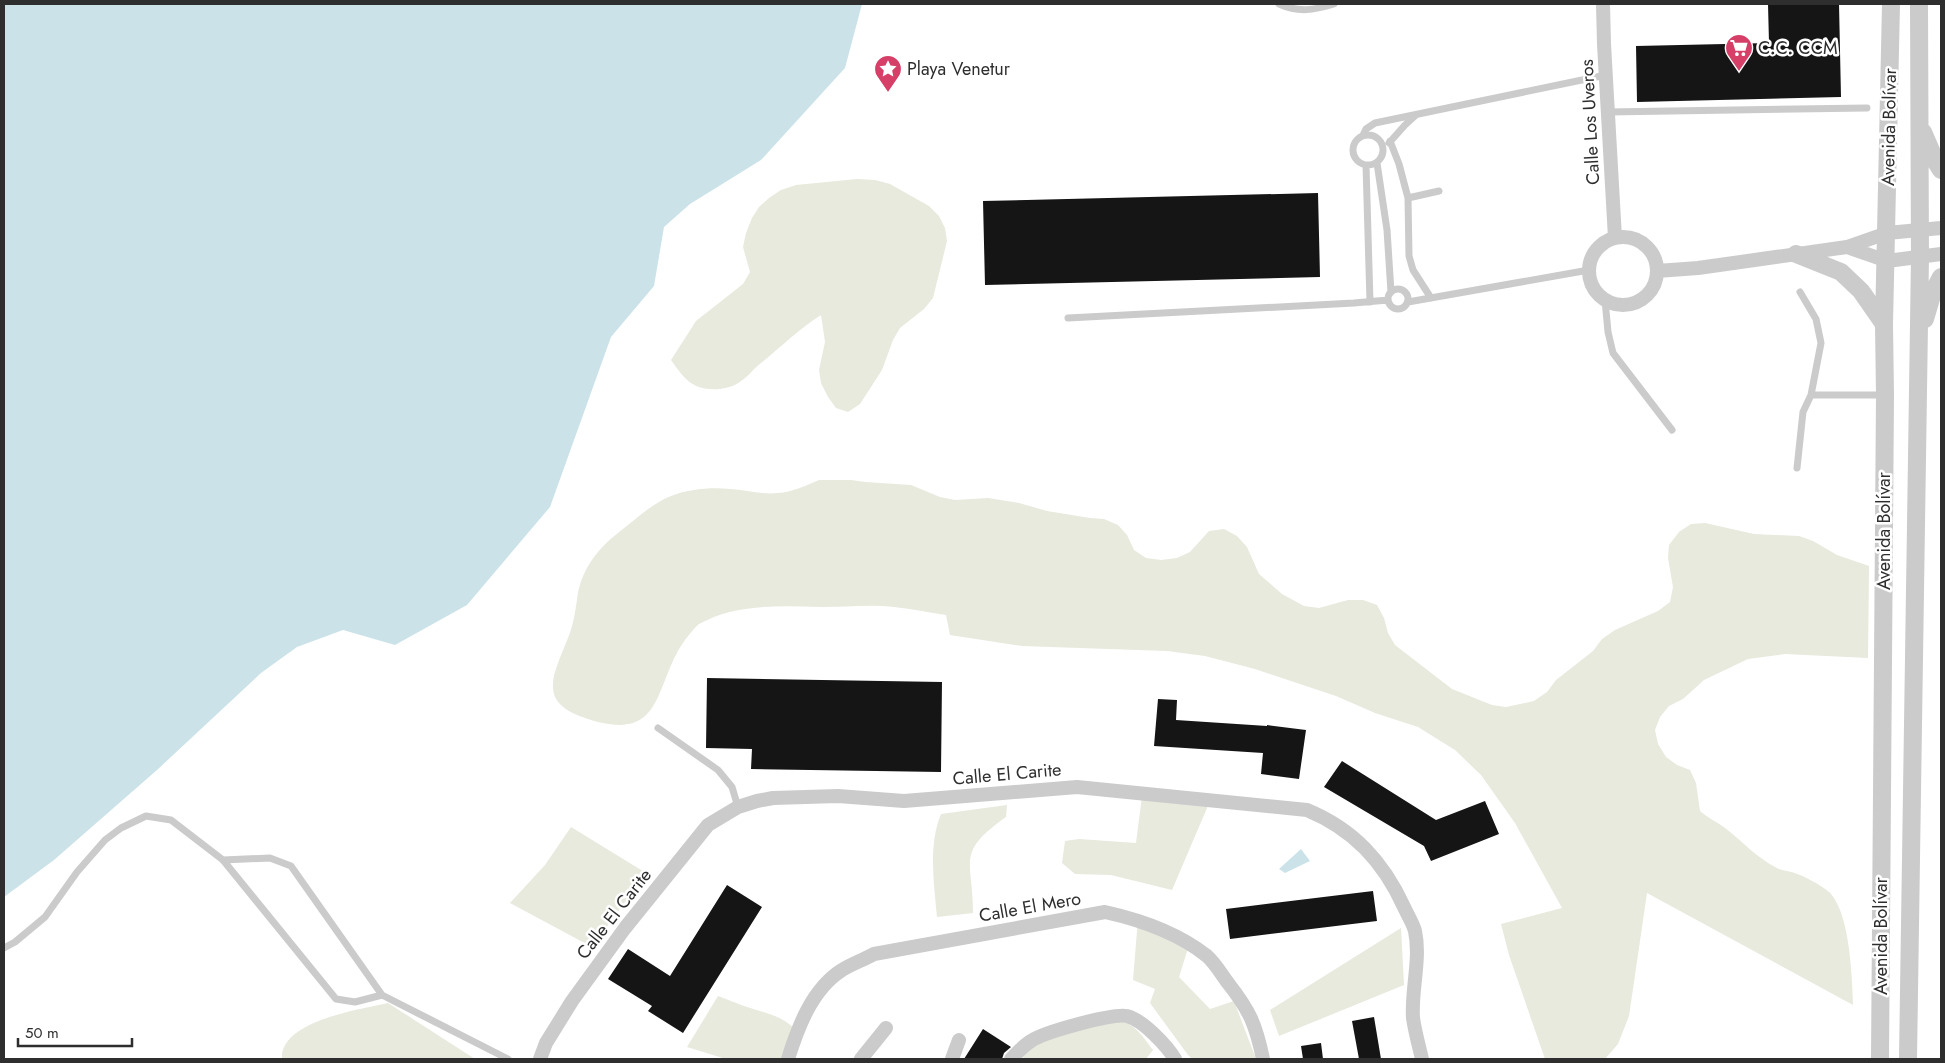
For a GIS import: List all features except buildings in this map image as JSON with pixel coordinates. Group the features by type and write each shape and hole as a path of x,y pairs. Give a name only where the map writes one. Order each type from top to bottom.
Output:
{"street":[{"name":"Calle Los Uveros","path":"1603,4 1615,238"},
{"name":"Avenida Bolívar","path":"1880,1059 1884,324 1887,262 1891,4"},
{"name":"Avenida Bolívar","path":"1908,1059 1920,257 1919,4"},
{"path":"1920,126 1941,170"},
{"path":"1657,271 1698,268 1847,247 1887,233 1941,228"},
{"path":"1615,238 1632,238 1647,247 1652,254 1657,271 1652,288 1646,295 1639,300 1622,305 1605,300 1593,287 1589,270 1591,262 1600,247 1615,238"},
{"path":"1847,247 1887,262 1941,254"},
{"path":"1796,254 1841,272 1861,291 1884,324"},
{"path":"1919,338 1933,292 1941,277"},
{"name":"Calle El Carite","path":"540,1059 546,1043 572,1001 626,928 708,825 738,808 773,798 838,796 904,801 1077,787 1307,810 1328,819 1346,832 1371,854 1384,870 1400,898 1414,930 1416,962 1413,1018 1422,1059"},
{"name":"Calle El Mero","path":"788,1059 809,1007 824,985 841,970 874,954 1105,912 1140,920 1176,937 1208,957 1251,1016 1263,1059"},
{"path":"1011,1059 1030,1041 1048,1032 1109,1017 1126,1016 1138,1021 1150,1030 1175,1059"},
{"path":"861,1059 886,1028"},
{"path":"952,1059 959,1040"}],"lane":[{"path":"1279,4 1302,11 1317,6 1334,4"},
{"path":"1363,136 1366,129 1375,123 1606,75"},
{"path":"1608,112 1867,108"},
{"path":"1384,152 1384,146 1380,140 1370,134 1358,139 1353,149 1356,160 1366,165 1377,163 1382,158 1390,141 1416,115"},
{"path":"1390,141 1399,164 1408,198 1409,256 1413,270 1431,298"},
{"path":"1377,163 1387,230 1391,292 1388,300 1392,308 1397,309 1406,306 1408,302 1589,270"},
{"path":"1366,165 1370,302"},
{"path":"1408,198 1439,191"},
{"path":"1391,292 1399,289 1403,290 1406,293 1408,302"},
{"path":"1797,468 1803,412 1811,395 1821,343 1816,319 1800,292"},
{"path":"1068,318 1388,300"},
{"path":"1605,300 1608,332 1613,353 1672,430"},
{"path":"1811,395 1885,395"},
{"path":"658,728 718,770 732,787 738,808"},
{"path":"4,948 15,942 45,917 77,872 105,840 121,828 146,816 171,820 223,860 336,999 355,1002 382,995"},
{"path":"223,860 270,858 291,866 382,995 508,1059"}],"shaded area":[{"path":"857,179 875,180 890,184 929,206 939,216 945,228 947,241 933,298 924,309 900,328 893,340 882,370 860,404 848,412 836,408 821,383 819,370 825,342 821,315 758,365 739,383 720,389 711,389 691,383 671,360 696,321 743,284 750,272 743,247 752,218 759,207 781,190 796,185"},
{"path":"819,480 851,480 911,485 940,497 955,500 988,498 1019,503 1047,511 1104,519 1118,525 1127,535 1134,550 1146,558 1161,560 1177,558 1190,552 1209,531 1224,529 1237,536 1247,547 1259,574 1282,594 1304,606 1319,608 1348,600 1363,600 1377,605 1395,645 1452,689 1492,705 1506,707 1534,701 1547,692 1556,680 1593,651 1602,639 1615,630 1658,611 1670,602 1673,587 1668,558 1669,545 1679,532 1691,524 1705,523 1754,534 1799,536 1813,541 1837,555 1869,566 1868,658 1785,654 1748,659 1704,680 1683,699 1669,706 1660,717 1655,730 1658,744 1666,757 1677,765 1690,770 1696,783 1700,811 1725,828 1770,864 1806,878 1831,894 1837,904 1846,931 1851,963 1853,1005 1647,893 1629,1016 1618,1044 1605,1059 1545,1059 1509,955 1501,924 1562,908 1515,823 1481,775 1455,750 1418,727 1375,713 1336,696 1255,669 1205,656 1167,651 1022,646 950,635 946,615 898,607 759,607 728,612 699,624 685,640 675,657 654,705 645,717 632,723 613,725 588,719 561,705 555,696 553,687 557,664 571,629 585,571 596,554 610,540 650,508 664,499 678,494 692,490 716,488 778,493 793,490"},
{"path":"1142,796 1210,801 1172,890 1111,875 1075,874 1062,863 1065,841 1079,839 1136,843"},
{"path":"1007,805 1006,817 990,829 973,849 970,869 973,913 937,917 933,852 934,839 941,814"},
{"path":"571,827 646,873 592,947 510,903 545,865"},
{"path":"1138,919 1189,945 1179,977 1210,1009 1234,1001 1256,1059 1192,1059 1188,1055 1150,1003 1155,989 1133,980"},
{"path":"1401,928 1404,985 1279,1036 1270,1010"},
{"path":"718,996 777,1017 794,1028 781,1059 726,1059 687,1047"},
{"path":"388,1003 475,1059 282,1059 285,1046 294,1035 307,1026 342,1013"},
{"path":"1117,1019 1134,1027 1153,1050 1146,1059 1024,1059 1023,1057 1029,1045"}],"water":[{"path":"4,4 862,4 845,68 761,160 690,204 664,227 654,286 611,337 550,507 467,605 395,645 343,630 297,647 261,673 157,770 54,860 4,897"},
{"path":"1301,849 1310,861 1285,873 1279,869"}],"place":[{"name":"C.C. CCM","path":"1739,72"},
{"name":"Playa Venetur","path":"888,93"}]}
